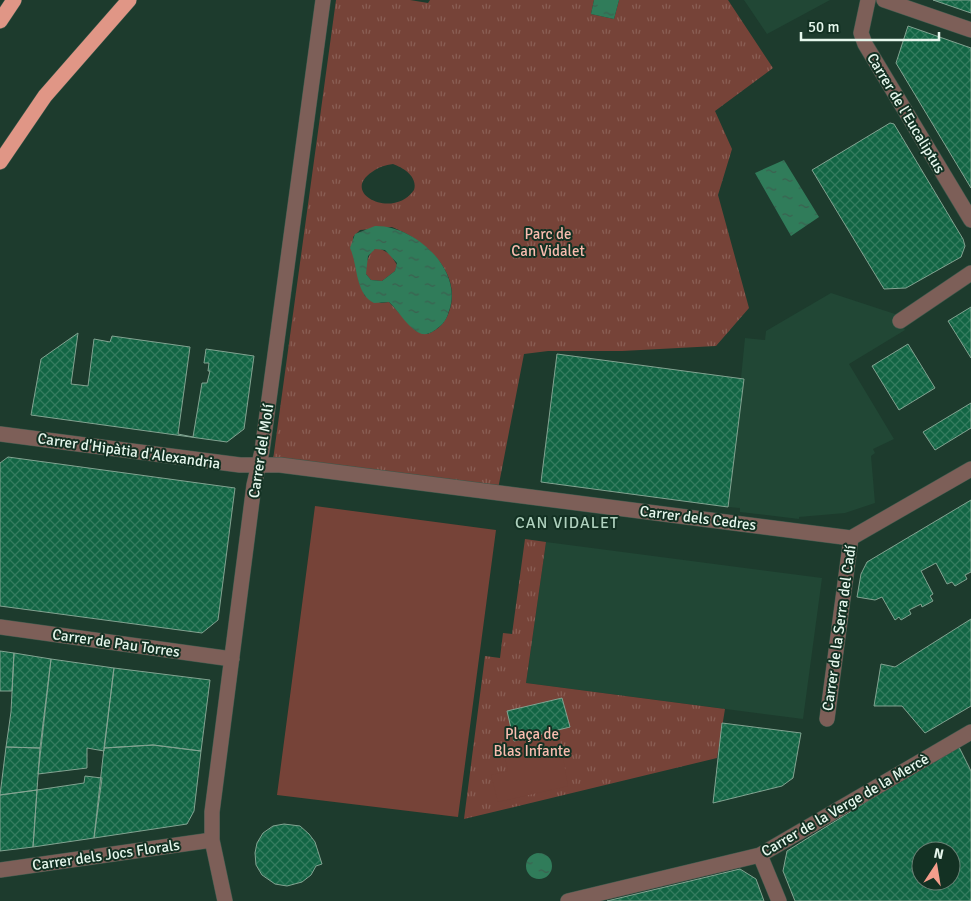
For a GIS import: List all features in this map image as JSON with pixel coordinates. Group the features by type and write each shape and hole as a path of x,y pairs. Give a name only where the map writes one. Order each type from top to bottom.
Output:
{"highway":[{"path":"0,21 14,0"},
{"path":"0,162 45,96 129,0"}],"street":[{"name":"Carrer del Molí","path":"225,901 212,840 212,812 254,485 259,465 323,0"},
{"name":"Carrer de l'Eucaliptus","path":"868,0 861,32 865,44 971,220"},
{"path":"884,0 971,30"},
{"path":"900,322 971,273"},
{"name":"Carrer d'Hipàtia d'Alexandria","path":"0,434 240,466 259,465"},
{"name":"Carrer dels Cedres","path":"259,465 280,465 851,538"},
{"path":"851,538 912,505 971,469"},
{"name":"Carrer de la Serra del Cadí","path":"827,719 851,538"},
{"name":"Carrer de Pau Torres","path":"0,627 232,659"},
{"name":"Carrer de la Verge de la Mercè","path":"568,901 760,855 969,738"},
{"name":"Carrer dels Jocs Florals","path":"0,870 212,840"},
{"path":"760,855 779,901"}],"shaded area":[{"path":"744,0 830,0 767,34"},
{"path":"831,293 895,314 905,330 849,364 894,439 873,449 875,453 871,456 875,503 845,513 799,517 799,519 740,512 740,508 728,507 744,379 741,378 745,338 765,340 766,331"},
{"path":"546,542 822,578 803,719 526,683"}],"green space":[{"name":"Parc de Can Vidalet","path":"336,0 410,0 428,3 430,0 594,0 591,14 614,19 619,0 728,0 773,68 715,111 732,149 718,195 749,308 716,346 622,351 548,351 524,354 498,489 273,460","holes":["393,164 406,171 412,177 415,185 414,190 405,199 394,203 383,203 373,200 366,195 362,188 364,180 377,169","392,227 417,240 429,250 446,272 451,285 452,298 449,312 441,325 428,334 416,331 389,302 381,303 365,296 359,282 353,237 360,230"]},
{"path":"379,248 390,254 397,265 395,271 382,281 371,280 366,274 366,263 372,250"},
{"path":"315,506 496,530 458,817 277,795"},
{"name":"Plaça de Blas Infante","path":"525,539 546,542 526,683 725,709 717,758 464,819 485,656 500,658 503,633 512,634"},
{"path":"559,735 568,786 498,802 491,775 508,771 503,748"}],"water":[{"path":"594,0 619,0 614,19 591,14"},
{"path":"784,160 819,217 791,236 755,173"},
{"path":"375,226 390,228 406,233 433,253 443,266 449,280 452,296 449,311 441,325 427,334 422,334 413,329 389,302 374,303 368,299 360,286 350,248 355,234","holes":["375,249 385,250 397,263 395,271 382,281 371,280 366,274 368,256"]},
{"path":"539,853 548,857 552,866 548,875 539,879 530,875 526,866 530,857"}],"building":[{"path":"933,0 971,0 971,13"},
{"path":"908,26 971,48 971,188 896,63"},
{"path":"890,123 894,124 963,239 965,246 961,257 906,288 884,289 812,170"},
{"path":"971,307 971,358 948,321"},
{"path":"78,333 71,384 88,386 94,339 110,342 112,336 190,347 178,434 193,437 202,383 207,383 210,371 208,371 209,363 204,363 206,349 254,356 244,429 227,442 31,415 41,359"},
{"path":"908,344 935,388 899,410 872,366"},
{"path":"557,354 744,379 728,507 541,482"},
{"path":"971,403 971,428 935,450 923,432"},
{"path":"8,457 235,488 218,620 202,633 0,606 0,463"},
{"path":"971,500 971,572 965,575 967,579 955,586 952,582 947,584 936,563 921,571 933,594 930,596 933,601 922,607 921,604 909,610 911,614 901,620 899,617 895,620 882,597 875,600 857,597 861,574 867,562"},
{"path":"971,619 971,706 925,733 902,706 874,706 881,664 895,667"},
{"path":"0,651 14,653 12,691 0,691"},
{"path":"14,653 51,659 40,748 6,747 11,712"},
{"path":"51,659 114,668 104,751 87,748 87,768 38,774"},
{"path":"114,668 210,680 201,751 153,745 104,748"},
{"path":"562,698 570,727 514,741 507,711"},
{"path":"722,723 801,733 793,778 782,786 713,803"},
{"path":"153,745 201,751 194,811 187,824 94,838 104,748"},
{"path":"958,745 971,771 971,901 795,901 783,871 787,851"},
{"path":"6,747 40,748 37,790 0,795"},
{"path":"85,776 102,778 94,838 33,847 37,790 84,783"},
{"path":"37,790 33,847 0,851 0,795"},
{"path":"284,824 300,826 309,834 315,842 322,864 316,866 311,875 302,882 287,886 275,884 262,875 256,865 255,853 257,843 263,833 273,826"},
{"path":"740,869 756,879 764,901 607,901"}],"district":[{"name":"CAN VIDALET","path":"567,523"}]}
